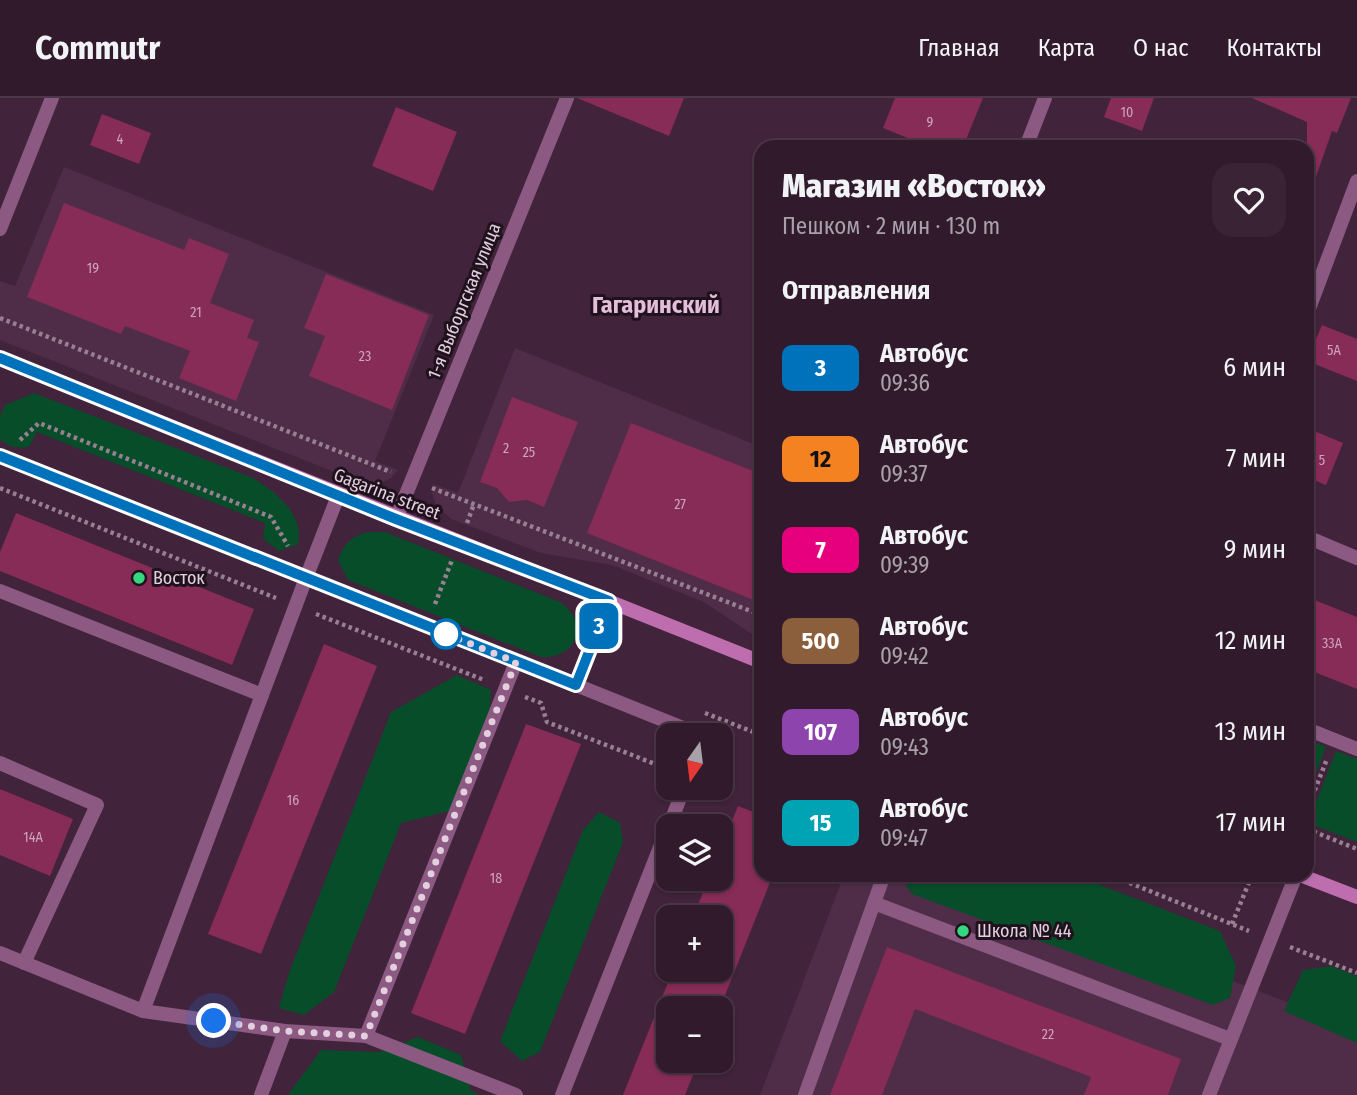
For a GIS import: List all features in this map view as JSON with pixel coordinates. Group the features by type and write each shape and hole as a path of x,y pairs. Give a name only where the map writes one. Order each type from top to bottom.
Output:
{"main road":[{"name":"Gagarina street","path":"1,361 754,659"},
{"path":"1314,881 1357,897"}],"street":[{"path":"0,229 52,98"},
{"name":"1-я Выборгская улица","path":"396,519 567,98"},
{"path":"1029,140 1045,98"},
{"path":"1314,295 1357,181"},
{"path":"0,456 671,723"},
{"path":"143,1010 338,496"},
{"path":"1314,540 1357,558"},
{"path":"0,591 262,695"},
{"path":"576,685 609,601"},
{"path":"366,1036 516,662"},
{"path":"1314,732 1357,749"},
{"path":"0,763 97,805 23,963"},
{"path":"562,1095 656,860"},
{"path":"805,1095 882,882"},
{"path":"1209,1095 1269,939 1295,882"},
{"path":"874,903 1230,1039"},
{"path":"0,953 143,1010 285,1031 366,1036 516,1095"},
{"path":"261,1095 285,1031"}],"path":[{"path":"0,318 754,612"},
{"path":"11,436 21,440 39,423 271,517 288,547 314,557"},
{"path":"0,488 541,703 547,722 656,764"},
{"path":"424,601 447,610"},
{"path":"698,710 754,732"},
{"path":"1314,792 1334,740"},
{"path":"1314,832 1357,849"},
{"path":"1127,882 1357,973"},
{"path":"1232,924 1249,882"}],"shaded area":[{"path":"64,167 434,315 375,461 398,470 391,478 373,487 0,340 0,281 15,286"},
{"path":"515,348 754,444 754,635 704,602 612,565 541,553 451,519 436,505 432,494 433,484 458,493"},
{"name":"Школа № 44","path":"841,882 975,882 1357,1029 1357,1095 760,1095"}],"green space":[{"path":"34,393 253,478 279,497 293,514 299,534 297,545 279,551 263,539 265,523 37,432 29,447 7,444 0,439 0,416 5,405"},
{"path":"368,532 385,532 560,602 570,610 575,619 576,638 564,652 541,657 348,580 338,560 340,554 349,542"},
{"path":"457,675 491,690 489,725 457,809 401,823 334,992 304,1015 279,1008 289,973 391,712"},
{"path":"1314,742 1326,747 1314,778"},
{"path":"1336,751 1357,759 1357,842 1314,825 1314,808"},
{"path":"599,812 620,823 623,842 540,1052 522,1061 500,1041 583,830"},
{"path":"904,882 1092,882 1220,931 1236,966 1230,998 1213,1005 912,894"},
{"path":"1331,966 1357,976 1357,1043 1284,1011 1303,970"},
{"path":"418,1037 461,1055 471,1091 480,1095 288,1095 321,1050 379,1052"}],"building":[{"path":"577,98 684,98 669,136"},
{"path":"895,98 983,98 966,140 913,140 883,128"},
{"path":"1111,98 1154,98 1142,131 1104,117"},
{"path":"1252,98 1351,98 1337,133 1332,131 1314,182 1314,140 1307,140 1307,122"},
{"path":"396,107 457,132 433,191 372,166"},
{"path":"102,114 151,133 139,164 90,145"},
{"path":"64,203 184,250 189,238 229,254 210,303 254,320 247,338 259,342 236,401 179,378 190,351 125,326 121,334 27,297"},
{"path":"326,274 429,315 392,410 309,376 325,336 304,328"},
{"path":"1322,325 1357,339 1357,381 1314,364 1314,344"},
{"path":"512,397 578,422 544,507 527,500 509,502 497,488 480,482"},
{"path":"631,423 754,471 754,600 587,533"},
{"path":"1314,431 1343,443 1326,485 1314,480"},
{"path":"16,513 254,609 232,665 0,571 0,552"},
{"path":"1314,600 1357,617 1357,689 1314,672"},
{"path":"324,644 377,666 261,954 208,934"},
{"path":"526,724 581,744 465,1034 411,1013"},
{"path":"0,789 73,819 50,876 0,855"},
{"path":"738,806 754,812 754,882 770,882 733,975 733,905 698,905 704,891 733,891 733,818"},
{"path":"887,947 1181,1059 1168,1095 1084,1095 1091,1077 915,1009 882,1095 830,1095"},
{"path":"668,982 730,982 725,996 663,996"},
{"path":"656,1012 656,1073 694,1073 685,1095 623,1095"}],"bus line":[{"name":"3","path":"0,358 396,519 609,601 576,685 0,456"}],"place":[{"name":"Восток","path":"139,578"},
{"name":"Школа № 44","path":"963,931"}],"district":[{"name":"Гагаринский","path":"656,305"}],"route":[{"path":"214,1021 285,1031 366,1036 516,662 446,634"}]}
